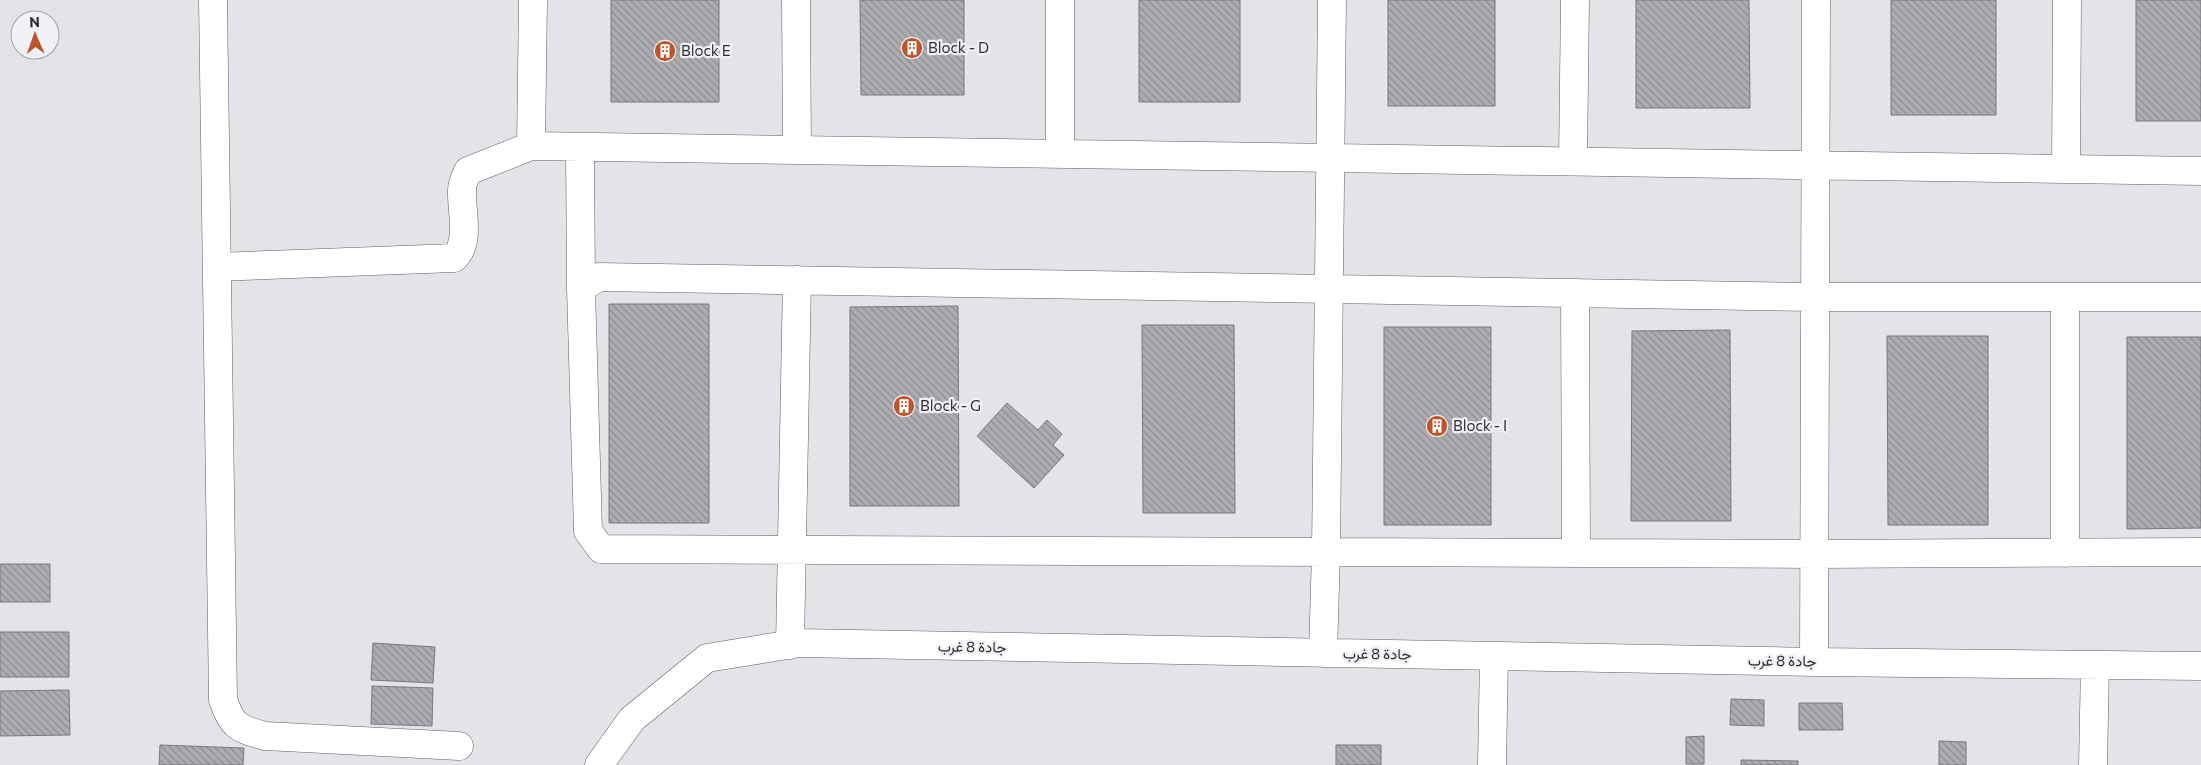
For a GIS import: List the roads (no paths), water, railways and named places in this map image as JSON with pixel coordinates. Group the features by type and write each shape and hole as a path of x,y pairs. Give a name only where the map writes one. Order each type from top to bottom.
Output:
{"street":[{"path":"214,0 223,700 231,721 244,730 265,736 459,746"},
{"path":"531,146 533,0"},
{"path":"796,0 797,150"},
{"path":"1060,0 1060,154"},
{"path":"1323,653 1330,289 1332,0"},
{"path":"1573,161 1575,0"},
{"path":"1814,662 1816,0"},
{"path":"2066,169 2067,0"},
{"path":"217,268 454,258 460,252 463,242 462,187 468,171 531,146 2201,171"},
{"path":"580,147 581,288 588,531 602,549 1814,554 2201,552"},
{"path":"581,288 599,277 1814,297 2201,297"},
{"path":"790,645 796,280"},
{"path":"1575,292 1576,553"},
{"path":"2065,297 2065,553"},
{"name":"جادة 8 غرب","path":"599,765 632,719 707,658 790,645 1814,662 2201,666"},
{"path":"1492,765 1494,656"},
{"path":"2093,765 2094,665"}],"place":[{"name":"Block - D","path":"912,48"},
{"name":"Block E","path":"665,51"},
{"name":"Block - G","path":"904,406"},
{"name":"Block - I","path":"1437,426"}]}
